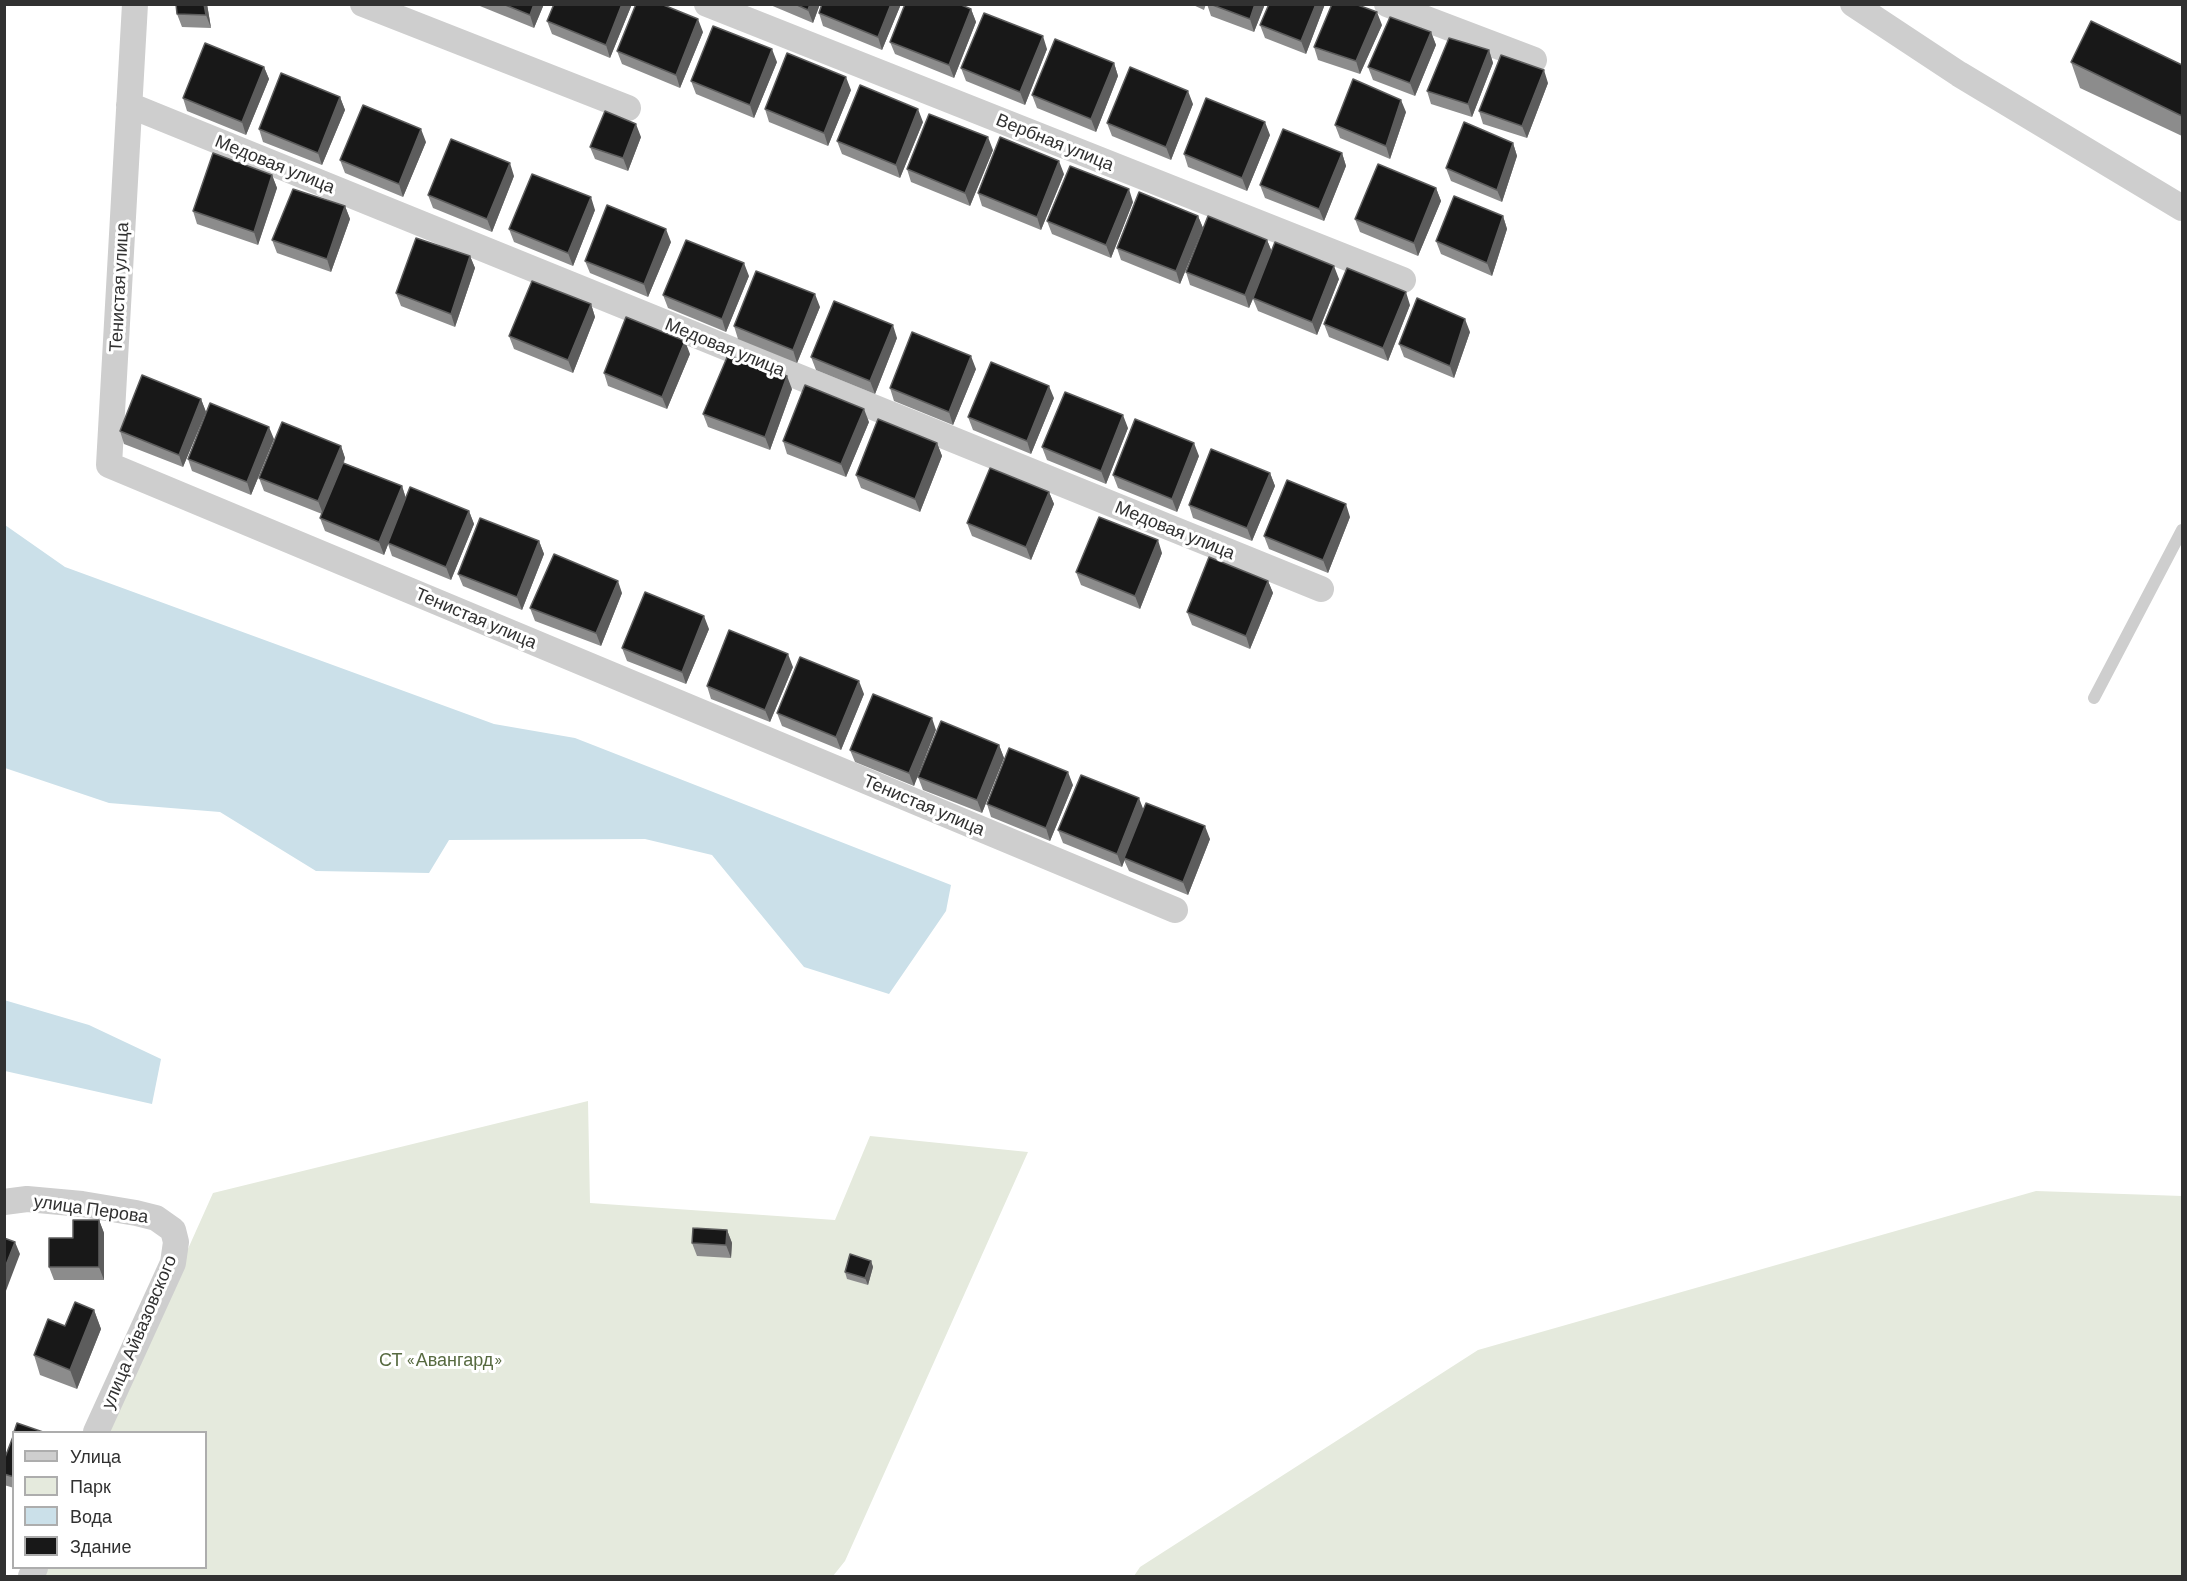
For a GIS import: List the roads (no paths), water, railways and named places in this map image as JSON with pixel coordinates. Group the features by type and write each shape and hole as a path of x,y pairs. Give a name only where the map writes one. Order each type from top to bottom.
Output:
{"street":[{"path":"129,105 135,4"},
{"path":"363,4 628,108"},
{"name":"Вербная улица","path":"707,4 1403,280"},
{"path":"1387,4 1534,60"},
{"path":"1853,4 1959,74 2182,207"},
{"name":"Медовая улица","path":"129,105 1321,590"},
{"name":"Тенистая улица","path":"129,105 109,465 1175,909"},
{"name":"улица Перова","path":"4,1202 27,1199 82,1204 156,1218 173,1230"},
{"name":"улица Айвазовского","path":"96,1431 173,1263 176,1242 173,1230"}],"lane":[{"path":"2094,698 2182,530"}],"water":[{"path":"5,525 65,567 494,724 575,738 951,885 946,911 889,994 804,967 712,855 645,839 449,840 429,873 316,871 220,812 109,803 5,768"},
{"path":"4,1000 89,1025 161,1059 152,1104 5,1071"}],"park label":[{"name":"СТ «Авангард»","path":"441,1360"}]}
